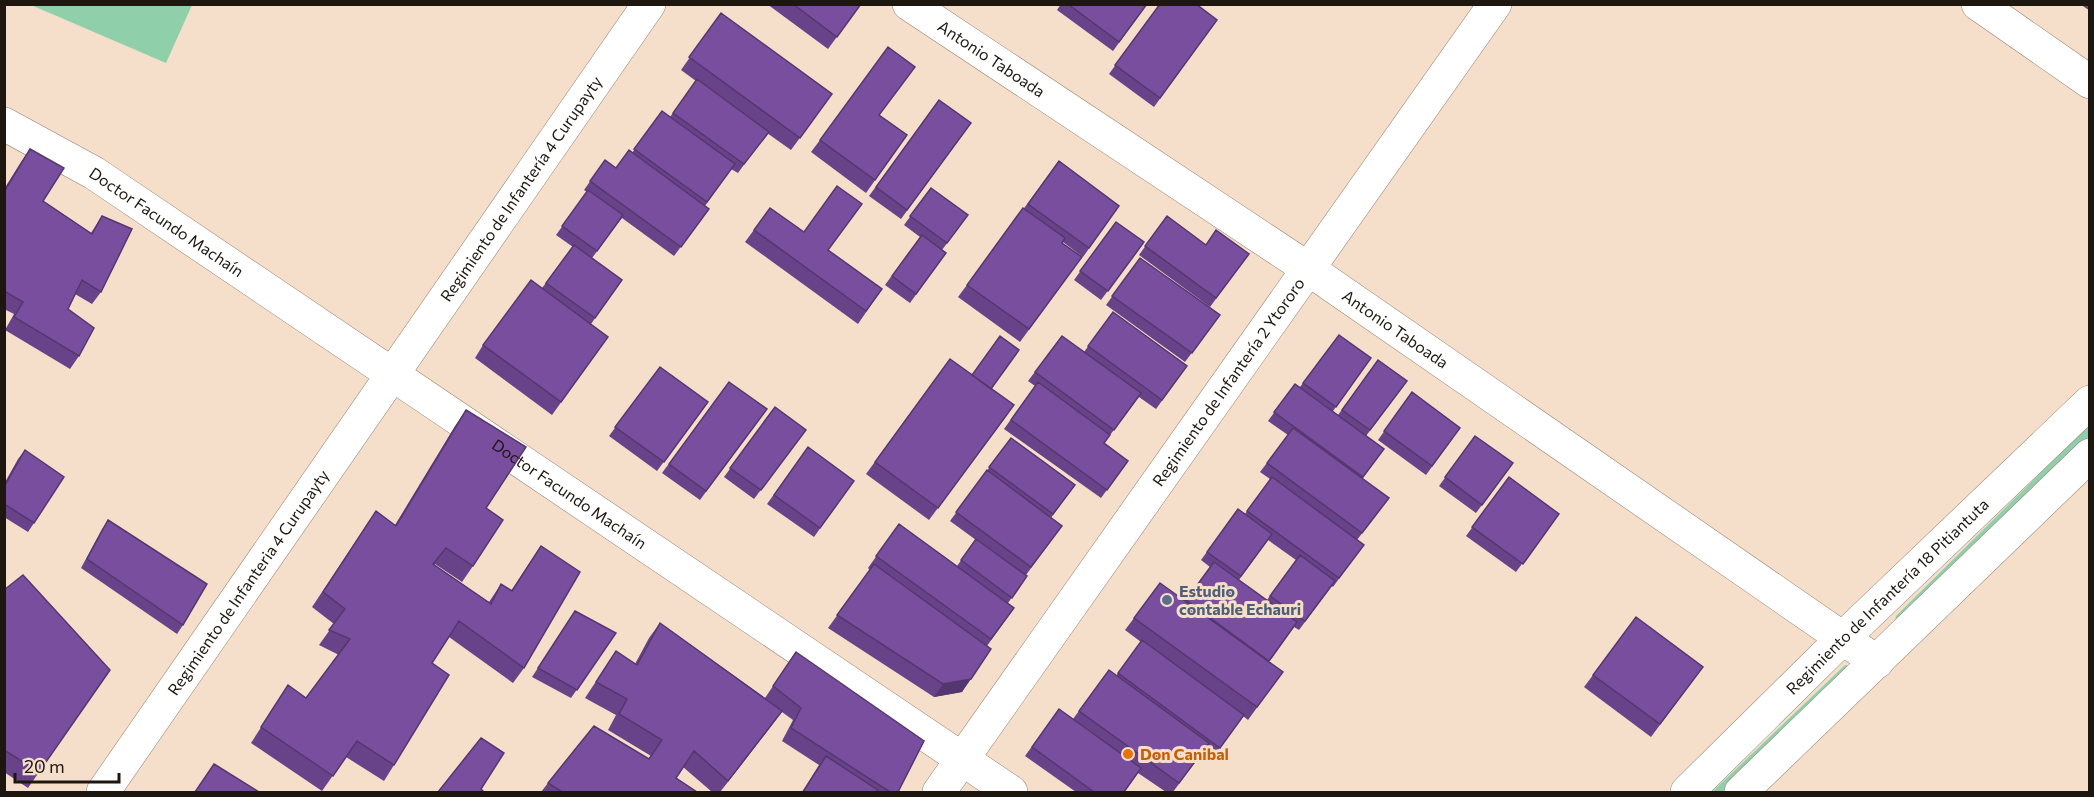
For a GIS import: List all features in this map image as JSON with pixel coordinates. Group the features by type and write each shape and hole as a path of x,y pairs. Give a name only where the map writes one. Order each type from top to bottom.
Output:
{"street":[{"name":"Regimiento de Infantería 4 Curupayty","path":"394,374 649,4"},
{"name":"Antonio Taboada","path":"909,4 1307,268 1877,662"},
{"name":"Regimiento de Infantería 2 Ytororo","path":"939,792 1495,4"},
{"path":"1978,4 2090,82"},
{"name":"Doctor Facundo Machaín","path":"4,124 94,173 1011,792"},
{"name":"Regimiento de Infanteria 4 Curupayty","path":"103,792 394,374"},
{"name":"Regimiento de Infantería 18 Pitiantuta","path":"1687,792 1843,638 2090,402"},
{"path":"1741,792 2090,455"}],"green space":[{"path":"192,4 166,63 31,5"},
{"path":"2089,425 2089,438 1903,622 1895,621 1896,616"},
{"path":"1845,665 1851,666 1725,792 1712,792"}],"building":[{"path":"793,4 861,4 837,37"},
{"path":"1068,4 1147,4 1119,42"},
{"path":"1160,4 1196,4 1217,20 1160,98 1115,65"},
{"path":"721,13 832,94 800,138 689,57"},
{"path":"888,47 915,67 879,115 907,135 875,180 820,140"},
{"path":"697,79 769,132 744,164 673,113"},
{"path":"939,100 971,123 907,210 876,187"},
{"path":"662,111 735,164 707,202 634,149"},
{"path":"30,149 64,168 43,201 92,234 102,216 132,229 101,292 82,280 68,309 94,328 79,356 14,317 23,302 4,291 4,192"},
{"path":"629,150 709,209 681,247 590,181 605,160 616,168"},
{"path":"1059,161 1119,206 1089,248 1028,204"},
{"path":"837,186 862,204 828,250 882,289 866,311 754,230 770,208 804,232"},
{"path":"931,188 968,215 947,243 910,216"},
{"path":"588,190 623,215 597,251 562,226"},
{"path":"1023,208 1065,238 1062,243 1082,257 1029,329 967,285"},
{"path":"1167,216 1206,245 1216,230 1249,254 1216,298 1145,246"},
{"path":"1116,222 1144,242 1108,291 1080,271"},
{"path":"922,235 946,253 916,294 892,276"},
{"path":"574,245 622,280 595,318 546,283"},
{"path":"1140,258 1220,315 1192,353 1112,296"},
{"path":"531,280 608,337 561,402 483,345"},
{"path":"1113,312 1187,366 1162,400 1088,346"},
{"path":"1339,335 1371,358 1336,407 1303,383"},
{"path":"1000,336 1019,350 991,389 972,375"},
{"path":"1062,336 1141,393 1114,430 1035,372"},
{"path":"950,359 1014,405 938,508 875,462"},
{"path":"1378,360 1407,381 1370,430 1342,410"},
{"path":"660,367 708,402 664,462 615,427"},
{"path":"729,382 767,409 706,491 669,464"},
{"path":"1038,382 1110,435 1104,443 1128,461 1107,490 1011,420"},
{"path":"1295,384 1384,449 1363,477 1274,412"},
{"path":"1412,392 1460,428 1432,466 1384,431"},
{"path":"775,407 806,430 761,490 730,468"},
{"path":"466,410 526,447 486,508 503,520 473,566 446,548 433,564 491,604 501,584 512,591 541,546 580,572 524,668 459,621 432,663 449,675 394,765 357,741 333,776 261,727 288,685 306,698 350,639 329,630 345,609 323,592 376,511 396,526"},
{"path":"1293,428 1389,498 1362,533 1267,463"},
{"path":"1475,436 1513,463 1482,505 1445,477"},
{"path":"1011,438 1075,485 1053,514 989,467"},
{"path":"808,447 854,481 820,528 774,495"},
{"path":"25,450 64,477 34,523 4,504 4,487"},
{"path":"987,470 1062,526 1031,567 956,512"},
{"path":"1272,477 1364,545 1339,578 1247,511"},
{"path":"1509,477 1559,514 1523,564 1472,527"},
{"path":"1238,509 1272,534 1241,576 1207,552"},
{"path":"108,520 207,584 183,625 87,559"},
{"path":"899,524 1014,608 991,639 876,556"},
{"path":"976,539 1027,576 1012,598 961,560"},
{"path":"1300,555 1335,581 1305,621 1270,596"},
{"path":"1214,562 1297,622 1269,661 1186,600"},
{"path":"874,564 991,649 971,679 943,684 837,615"},
{"path":"23,575 110,670 39,772 4,750 4,590"},
{"path":"1160,583 1283,672 1257,707 1134,618"},
{"path":"575,611 616,633 577,690 538,668"},
{"path":"1636,617 1703,667 1660,724 1593,675"},
{"path":"660,623 782,711 728,781 694,751 676,778 697,792 562,792 548,783 594,726 649,759 662,740 619,714 627,699 596,682 616,651 637,665"},
{"path":"1142,640 1244,715 1220,748 1118,673"},
{"path":"796,652 924,741 898,792 890,792 791,728 801,708 773,686"},
{"path":"1109,670 1209,743 1179,783 1079,711"},
{"path":"1059,709 1141,768 1124,792 1094,792 1032,747"},
{"path":"481,738 504,753 481,789 484,792 438,792"},
{"path":"826,756 878,790 876,792 803,792"},
{"path":"214,764 259,792 195,792"}],"place":[{"name":"Estudio contable Echauri","path":"1167,600"},
{"name":"Don Canibal","path":"1128,754"}]}
